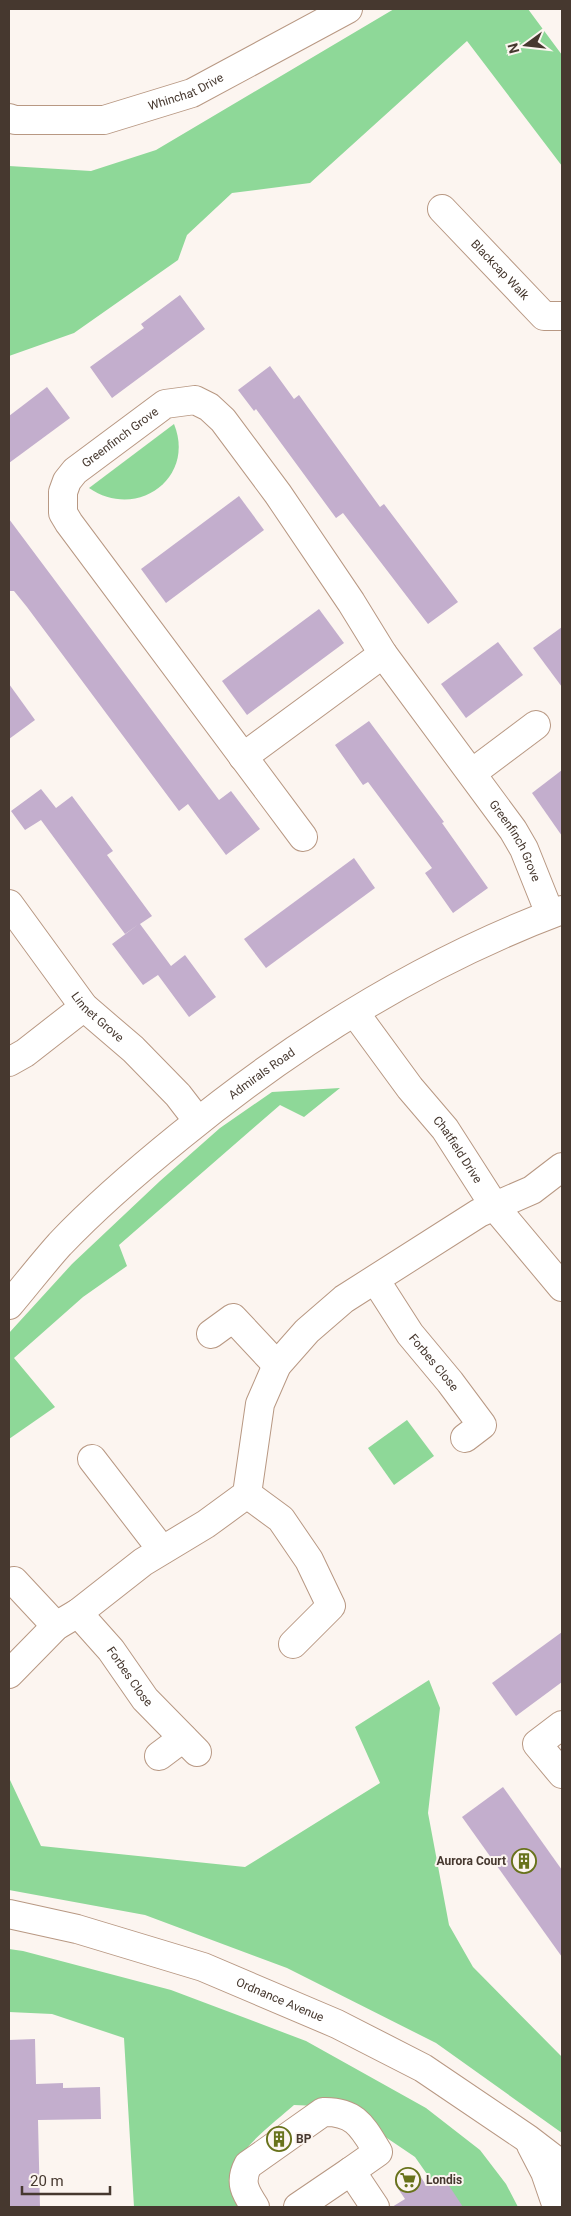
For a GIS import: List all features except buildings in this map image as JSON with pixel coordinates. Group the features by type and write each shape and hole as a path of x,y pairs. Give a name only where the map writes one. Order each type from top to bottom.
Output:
{"street":[{"name":"Whinchat Drive","path":"9,118 15,120 104,120 192,93 348,9"},
{"name":"Blackcap Walk","path":"442,210 544,316 562,316"},
{"name":"Greenfinch Grove","path":"304,837 63,513 63,492 67,481 75,471 165,404 195,400 209,407 223,420 278,494 352,602 383,654 472,773 524,849 556,912"},
{"path":"244,758 383,654"},
{"path":"472,773 536,725"},
{"name":"Linnet Grove","path":"9,904 84,1007 133,1049 178,1095 198,1121"},
{"name":"Admirals Road","path":"9,1305 59,1245 101,1204 198,1121 272,1065 355,1013 446,961 556,912"},
{"path":"9,1062 25,1053 84,1007"},
{"name":"Chatfield Drive","path":"355,1013 410,1088 445,1130 495,1207 562,1287"},
{"path":"9,1674 67,1620 143,1562 206,1524 248,1494 260,1404 277,1365 307,1331 344,1299 376,1281 479,1213 532,1190 562,1167"},
{"name":"Forbes Close","path":"376,1281 410,1334 450,1382 482,1425 465,1438"},
{"path":"211,1334 233,1318 277,1365"},
{"path":"92,1459 162,1550"},
{"path":"248,1494 281,1519 309,1560 332,1606 294,1644"},
{"name":"Forbes Close","path":"14,1582 111,1650 145,1699 190,1745 159,1756"},
{"path":"562,1725 537,1744 562,1774"},
{"name":"Ordnance Avenue","path":"9,1914 77,1929 203,1967 336,2024 423,2068 528,2139 562,2165"},
{"path":"255,2207 244,2192 242,2183 243,2174 248,2165 323,2112 335,2111 351,2117 361,2124 378,2152 298,2207"},
{"name":"Ordnance Avenue","path":"528,2139 545,2172 557,2207"},
{"path":"351,2171 375,2207"}],"green space":[{"path":"394,9 528,9 562,55 562,166 467,41 310,183 232,193 187,235 178,260 74,333 9,356 9,166 91,171 156,150"},
{"path":"174,424 179,444 177,461 169,477 158,489 143,496 126,500 107,497 89,488"},
{"path":"340,1088 304,1117 280,1105 119,1245 127,1266 83,1297 14,1358 55,1407 9,1439 9,1333 72,1264 160,1181 220,1128 272,1092"},
{"path":"407,1420 434,1456 394,1485 368,1448"},
{"path":"429,1680 440,1708 428,1813 449,1925 473,1967 562,2057 562,2133 436,2043 287,1968 145,1915 9,1890 10,1780 41,1846 245,1867 380,1783 355,1727"},
{"path":"9,1949 171,1990 306,2041 426,2108 480,2150 506,2184 518,2207 450,2207 415,2157 341,2107 294,2105 246,2148 232,2168 229,2178 230,2186 232,2194 240,2207 134,2207 124,2038 52,2014 9,2012"}],"place":[{"name":"Aurora Court","path":"524,1861"},
{"name":"BP","path":"279,2139"},
{"name":"Londis","path":"408,2180"}]}
